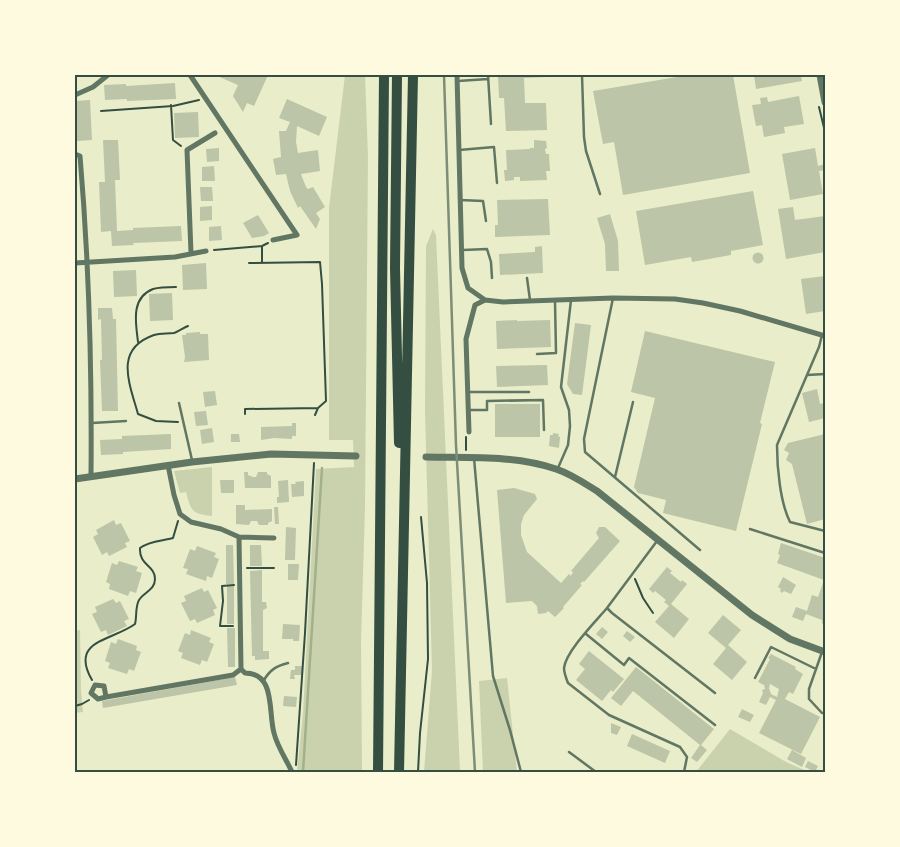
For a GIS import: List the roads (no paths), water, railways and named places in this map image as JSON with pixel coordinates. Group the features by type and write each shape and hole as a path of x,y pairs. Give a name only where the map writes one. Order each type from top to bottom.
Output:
{"highway":[{"path":"378,772 384,75"},
{"path":"396,75 395,268 399,460 405,483"},
{"path":"399,772 413,75"}],"street":[{"path":"75,95 93,87 108,75"},
{"path":"190,75 297,235 273,240"},
{"path":"820,75 825,102"},
{"path":"457,78 462,268 468,288 485,300 530,302 614,298 676,299 740,311 823,336"},
{"path":"191,252 188,150 215,133"},
{"path":"75,154 80,156 87,233 92,423 91,476"},
{"path":"75,263 175,257 191,252 206,251"},
{"path":"469,432 466,339 475,305 485,300"},
{"path":"75,478 192,462 271,454 356,456"},
{"path":"426,457 512,459 557,469 597,491 752,615 790,638 824,652"},
{"path":"168,465 180,514 191,522 221,529 239,537 274,538"},
{"path":"239,537 241,669 245,673 254,673 263,680 270,698 274,735 293,770"},
{"path":"106,697 104,686 95,685 90,693 98,699 233,674 241,669"}],"lane":[{"path":"488,75 491,124"},
{"path":"582,75 586,151 600,194"},
{"path":"457,78 488,79"},
{"path":"459,150 494,147 497,183"},
{"path":"460,200 483,201 486,221"},
{"path":"462,250 487,249 491,262 492,278"},
{"path":"527,278 530,302"},
{"path":"614,298 584,439 585,452 700,550"},
{"path":"557,469 568,445 570,426 569,410 561,387 570,300"},
{"path":"537,354 556,352 555,301"},
{"path":"823,336 777,445 777,460 786,513 790,522 825,532"},
{"path":"807,375 825,374"},
{"path":"468,392 529,392"},
{"path":"469,410 487,410 487,401 543,400 544,430"},
{"path":"615,477 633,402"},
{"path":"179,403 192,462"},
{"path":"92,423 126,421"},
{"path":"474,457 493,676 521,772"},
{"path":"750,529 825,553"},
{"path":"658,540 567,660 564,669 568,683 609,716 680,747 687,757 684,772"},
{"path":"608,608 715,693"},
{"path":"586,634 624,665 629,658 715,725"},
{"path":"754,678 771,646 816,669"},
{"path":"822,713 809,699 809,689 824,652"},
{"path":"263,680 270,670 288,663"},
{"path":"569,752 596,772"}],"waterway":[{"path":"303,772 322,468"}],"railway":[{"path":"444,75 456,445 475,772"}]}
